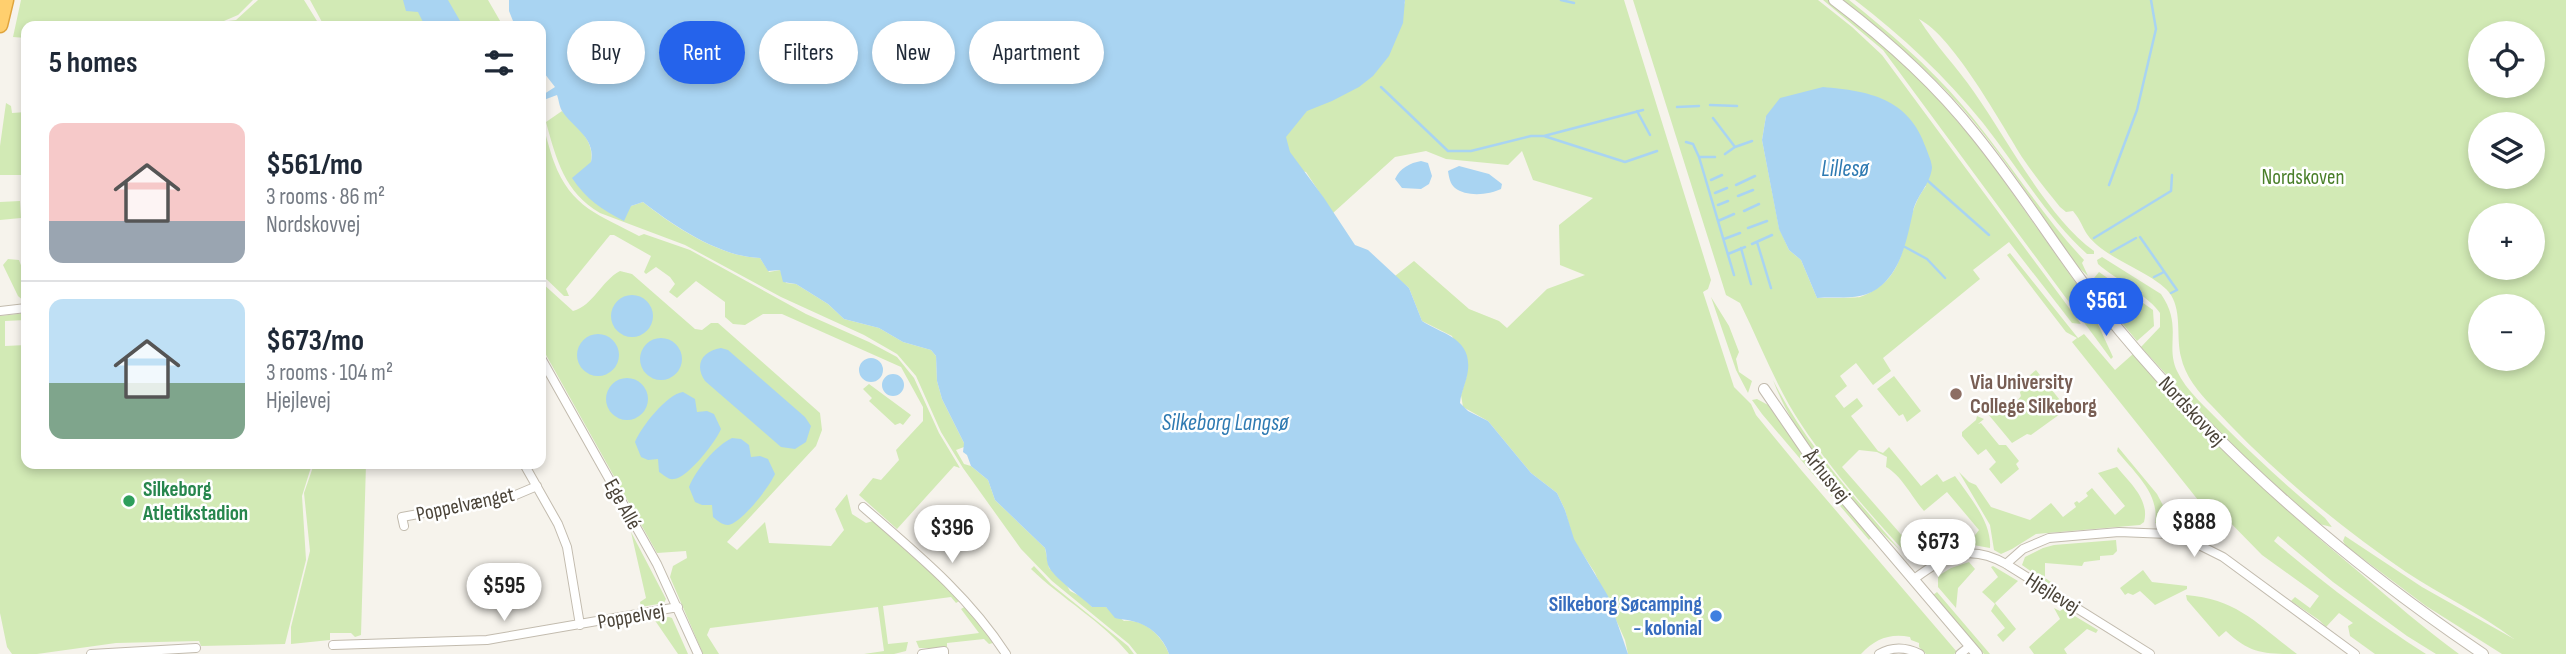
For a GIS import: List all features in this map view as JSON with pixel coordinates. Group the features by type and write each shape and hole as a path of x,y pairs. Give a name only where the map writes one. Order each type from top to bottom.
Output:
{"highway":[{"path":"0,25 6,0"}],"street":[{"name":"Nordskovvej","path":"1834,0 1923,75 1958,113 2103,309 2153,370 2208,430 2286,503 2386,586 2483,654"},
{"path":"0,311 21,309"},
{"name":"Ege Allé","path":"546,367 657,564 698,654"},
{"name":"Århusvej","path":"1764,389 1816,465 1974,650"},
{"path":"527,469 558,524 567,547 580,625"},
{"name":"Poppelvænget","path":"404,526 402,517 511,497 537,486"},
{"path":"863,507 959,592 1006,654"},
{"path":"2006,564 2023,549 2049,538 2119,531 2168,534 2189,540 2223,557 2355,654"},
{"name":"Hjejlevej","path":"1914,579 1942,560 1965,553 1981,553 2006,564 2150,654"},
{"name":"Poppelvej","path":"333,645 487,640 678,607"},
{"path":"91,654 196,648"},
{"path":"1879,654 1894,648 1903,648 1920,654"},
{"path":"1960,654 1974,650"},
{"path":"922,654 944,651 944,654"}],"green space":[{"path":"21,0 253,0 238,15 224,21 21,21 21,38 13,37"},
{"path":"258,0 304,0 317,21 228,21 236,20"},
{"path":"310,0 488,0 500,21 321,21"},
{"path":"1405,0 1624,0 1711,280 1708,289 1703,292 1734,387 1957,652 1926,654 1919,647 1919,643 1910,637 1896,636 1877,641 1861,654 1628,654 1625,640 1595,573 1573,539 1557,493 1531,473 1488,421 1463,407 1461,395 1467,375 1452,336 1422,321 1409,288 1395,276 1414,261 1469,309 1499,321 1507,328 1547,289 1585,275 1560,265 1559,225 1593,198 1533,180 1522,151 1508,165 1446,159 1426,151 1395,157 1333,213 1306,172 1294,170 1262,113 1405,3"},
{"path":"1633,0 1818,0 1882,55 2081,324 2072,323 2009,242 1973,270 1980,279 1883,358 1891,371 1873,385 1856,363 1840,376 1847,386 1835,396 1844,408 1857,398 1863,406 1851,416 1878,451 1883,453 1889,447 1921,486 1937,474 1943,482 1955,476 1983,519 1990,538 1990,548 1968,544 1979,530 1947,492 1924,511 1901,481 1886,467 1887,457 1877,452 1859,450 1842,467 1905,539 1915,543 1934,537 1936,551 1923,558 1907,554 1851,491 1812,440 1784,395 1740,303 1726,295","holes":["1766,116 1926,186 1917,201 1898,262 1890,276 1878,288 1860,297 1817,298 1801,260 1789,250 1779,228 1762,140"]},
{"path":"1823,0 1833,0 1927,86 1982,150 2085,296 2113,357 2111,359 1883,50"},
{"path":"1843,0 1849,0 1879,24 1949,91 2084,260 2082,263 2088,276 2075,264 2007,164 1962,108 1905,51"},
{"name":"Nordskoven","path":"1855,0 2566,0 2566,654 2502,654 2426,606 2346,546 2343,541 2345,536 2422,587 2514,639 2380,554 2304,495 2257,452 2207,401 2189,377 2181,357 2176,309 2165,288 2097,245 2088,236 2073,211 2066,212 2060,207 2024,160 1962,62 1933,29 1919,19 1974,92 2045,199 2060,219 2094,254 2087,254 2072,240 1983,123 1954,89 1906,43"},
{"path":"6,103 11,106 12,113 21,112 21,175 0,175 0,146"},
{"path":"562,111 587,140 591,162 631,206 643,202 698,239 729,252 760,258 769,272 780,270 786,283 796,284 828,304 844,319 879,328 903,342 931,350 936,356 937,381 942,399 964,443 964,447 956,450 964,464 971,466 988,480 995,500 1045,548 1049,568 1063,579 1070,591 1084,598 1092,607 1106,607 1124,621 1146,626 1162,641 1169,654 1137,654 1129,644 1052,581 1021,549 963,468 941,432 916,376 897,354 864,335 781,297 685,245 600,213 588,205 578,196 564,174 546,122"},
{"path":"546,137 561,178 569,190 599,215 639,236 644,234 690,250 806,314 897,357 914,378 939,433 960,468 954,466 897,529 859,495 873,478 881,480 899,460 896,450 923,421 923,407 901,367 782,314 763,314 745,325 733,324 725,317 725,302 696,281 677,298 669,292 675,284 670,277 656,267 646,274 644,272 651,256 614,235 610,235 566,289 569,296 564,296 546,279"},
{"path":"20,201 21,218 0,220 0,202"},
{"path":"2010,253 2078,338 2084,334 2115,370 2133,354 2214,441 2270,495 2396,604 2459,654 2436,654 2407,636 2333,582 2278,536 2274,541 2311,571 2426,654 2375,654 2350,636 2348,626 2353,623 2339,613 2326,627 2291,601 2295,597 2310,608 2319,596 2262,555 2215,507 2198,500 2072,342 2077,338 2066,332 2007,255"},
{"path":"2102,257 2161,294 2168,305 2173,326 2174,362 2186,385 2234,436 2332,527 2319,524 2231,445 2141,347 2160,327 2160,313 2149,301 2098,264 2097,260"},
{"path":"8,259 19,260 21,299 18,296 3,265"},
{"path":"620,271 632,274 695,329 702,330 711,323 718,323 820,413 822,430 816,446 727,542 737,550 765,522 769,543 831,546 844,530 835,509 847,494 852,514 866,523 873,521 961,600 956,603 951,597 883,606 888,644 908,642 906,651 894,654 864,654 884,651 878,607 710,628 707,635 719,654 703,654 670,577 673,566 687,558 686,551 657,553 546,355 546,287 573,311 587,304 613,275"},
{"path":"2099,272 2153,310 2154,326 2137,341 2112,311 2094,278"},
{"path":"1711,297 1729,326 1739,352 1736,359 1739,372 1752,381 1748,393 1736,370"},
{"name":"Silkeborg Atletikstadion","path":"21,314 21,320 5,321 5,346 21,345 21,469 310,469 302,496 306,560 285,644 201,646 199,641 116,643 37,654 12,654 7,647 0,613 0,316"},
{"path":"2036,370 2067,409 2031,435 2027,434 2012,443 1988,411 1999,401 2013,406 2021,396 2018,385"},
{"path":"1894,376 1921,411 1907,422 1903,414 1899,416 1877,389"},
{"path":"1773,380 1815,448 1900,550 1863,514 1827,472 1796,427"},
{"path":"869,384 911,415 903,425 895,425 869,401 872,398 863,389"},
{"path":"1757,399 1768,405 1813,467 1871,538 1869,540 1762,414 1752,400"},
{"path":"1977,416 1984,419 1978,424 1981,423 1999,445 2006,445 2019,461 2016,464 2019,469 2001,484 1989,469 1996,462 1986,449 1978,455 1962,436 1962,432"},
{"path":"2118,447 2157,494 2174,526 2182,529 2182,532 2155,523 2156,512 2150,493 2117,451"},
{"path":"2117,467 2142,499 2145,514 2144,522 2140,525 2036,534 2001,554 1994,550 1990,525 1959,472 1976,485 1991,507 2030,520 2051,503 2063,517 2076,507 2074,503 2079,503 2088,496 2086,493 2092,488 2115,515 2125,506 2098,473"},
{"path":"312,469 366,469 361,635 355,637 351,633 330,633 330,640 291,644 291,627 310,551 304,493"},
{"path":"631,532 666,599 664,603 641,607 640,602 646,598"},
{"path":"2116,540 2117,551 2113,555 2100,556 2100,560 2084,562 2082,566 2045,563 2045,578 2051,582 2049,584 2022,565 2025,557 2054,545"},
{"path":"1969,562 1975,569 1958,588 1956,608 1938,587 1938,576"},
{"path":"1034,566 1051,584 1128,646 1134,654 1129,654 1107,631 1043,580 1031,569"},
{"path":"1991,567 2018,581 1995,603 2016,629 2003,642 1997,635 2005,628 1991,611 1995,604 1982,592 1998,577"},
{"path":"2143,570 2152,582 2187,586 2187,589 2155,605 2140,591 2125,595 2120,588"},
{"path":"1937,592 1990,654 1984,654 1933,595"},
{"path":"2186,595 2204,597 2234,608 2297,654 2258,651 2226,631 2219,637 2187,600"},
{"path":"966,606 993,643 989,644 984,639 947,643 947,648 919,648 916,641 979,633 961,609"},
{"path":"2054,608 2060,611 2063,609 2098,630 2096,633 2087,629 2064,649 2067,654 2034,654 2029,647 2060,619"},
{"path":"672,618 688,654 678,654 654,619"}],"water":[{"path":"403,0 448,0 460,21 422,21 418,12 406,11"},
{"name":"Silkeborg Langsø","path":"509,0 1405,0 1403,23 1389,56 1373,76 1359,87 1307,111 1286,137 1290,152 1355,245 1368,250 1409,288 1422,321 1462,346 1468,363 1460,403 1468,411 1488,421 1531,473 1557,493 1574,539 1608,596 1628,654 1169,654 1159,637 1150,629 1130,620 1115,618 1106,607 1092,607 1061,581 1048,565 1045,548 995,500 988,480 971,466 963,452 964,443 942,399 937,381 936,356 931,350 903,342 879,328 844,319 828,304 796,284 783,282 780,270 768,271 760,258 729,252 698,239 643,202 631,206 624,221 589,198 572,178 591,162 590,146 562,111 557,95 546,99 546,93 555,87 546,75 546,21 513,21"},
{"name":"Lillesø","path":"1823,87 1871,95 1898,108 1919,131 1932,166 1929,180 1915,206 1903,251 1895,269 1882,285 1859,296 1817,298 1801,260 1789,250 1779,229 1762,140 1766,116 1780,98"},
{"path":"1421,161 1428,163 1432,176 1429,184 1421,189 1402,188 1395,179 1397,175 1406,167"},
{"path":"1459,166 1489,174 1502,184 1501,189 1478,194 1460,191 1452,184 1448,171"},
{"path":"632,295 647,301 653,316 647,331 632,337 617,331 611,316 617,301"},
{"path":"598,334 613,340 619,355 613,370 598,376 583,370 577,355 583,340"},
{"path":"661,338 676,344 682,359 676,374 661,380 646,374 640,359 646,344"},
{"path":"721,348 728,350 805,417 811,426 806,442 795,449 781,447 705,381 700,364 709,352"},
{"path":"871,358 882,365 883,370 876,381 871,382 860,375 859,370 866,359"},
{"path":"893,374 901,377 904,385 901,393 893,396 885,393 882,385 885,377"},
{"path":"627,378 642,384 648,399 642,414 627,420 612,414 606,399 612,384"},
{"path":"683,392 695,399 697,412 707,411 714,414 721,429 694,466 680,477 672,479 659,472 658,459 648,460 641,457 635,442 655,412"},
{"path":"732,438 741,439 749,445 751,457 768,459 775,474 747,512 728,525 713,517 712,505 695,502 689,487 707,459"}],"waterway":[{"path":"1561,0 1574,3"},
{"path":"2109,185 2137,110 2156,29 2151,0"},
{"path":"1381,87 1448,151 1471,151 1531,136 1544,136 1625,162 1657,151"},
{"path":"1710,105 1737,106"},
{"path":"1677,107 1699,106"},
{"path":"1544,136 1643,110"},
{"path":"1637,111 1650,135"},
{"path":"1713,118 1735,147"},
{"path":"1725,154 1752,141"},
{"path":"1686,142 1693,144 1699,157 1734,275"},
{"path":"1699,157 1715,157"},
{"path":"1711,180 1722,175"},
{"path":"2094,238 2171,191 2172,175"},
{"path":"1736,185 1755,176"},
{"path":"1928,181 1989,235"},
{"path":"1715,193 1727,188"},
{"path":"1738,196 1753,190"},
{"path":"1718,205 1728,201"},
{"path":"1744,211 1759,204"},
{"path":"1718,221 1734,214"},
{"path":"1748,228 1767,221"},
{"path":"1724,239 1740,233"},
{"path":"1752,244 1772,235"},
{"path":"2140,237 2177,290 2171,293"},
{"path":"2111,252 2136,238"},
{"path":"1757,242 1771,288"},
{"path":"1728,254 1745,247"},
{"path":"1905,247 1927,259 1945,278"},
{"path":"1741,248 1751,284"},
{"path":"2154,277 2164,272"}],"place":[{"name":"Via University College Silkeborg","path":"1956,394"},
{"name":"Silkeborg Atletikstadion","path":"129,501"},
{"name":"Silkeborg Søcamping - kolonial","path":"1716,616"}]}
